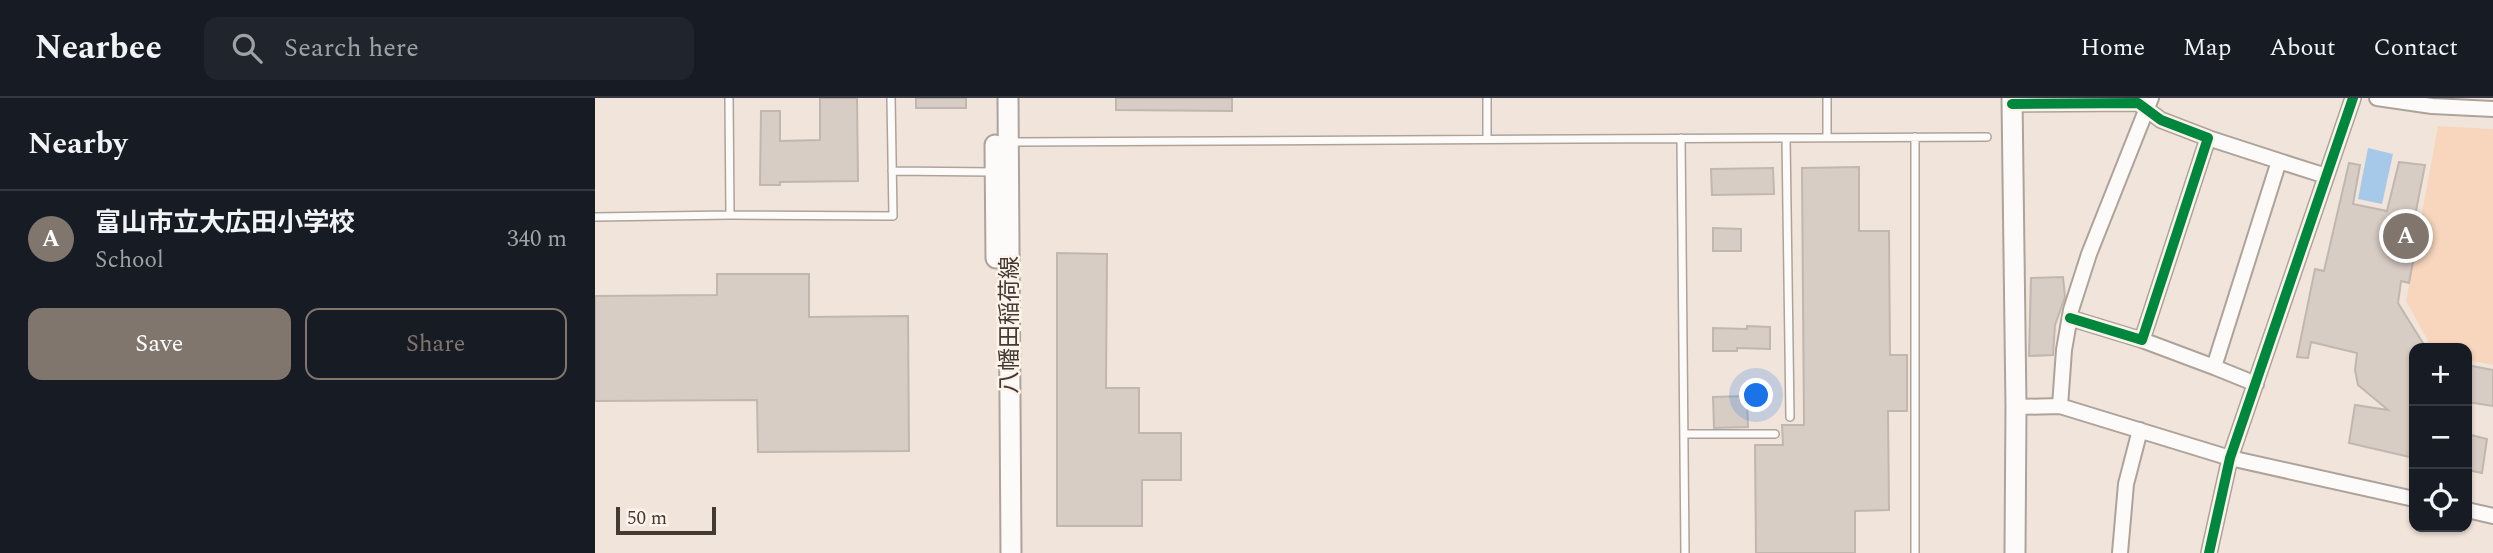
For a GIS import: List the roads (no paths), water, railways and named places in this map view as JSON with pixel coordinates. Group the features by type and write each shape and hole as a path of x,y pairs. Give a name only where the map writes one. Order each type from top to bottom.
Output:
{"main road":[{"name":"八幡田稲荷線","path":"995,98 1002,142"},
{"name":"八幡田稲荷線","path":"997,553 1002,142 1008,98"},
{"path":"2012,101 2015,553"},
{"name":"八幡田稲荷線","path":"1002,172 1011,553"}],"street":[{"path":"2209,553 2230,458 2353,98"},
{"path":"2377,98 2432,106 2493,109"},
{"path":"2012,101 2148,104 2161,120 2326,176"},
{"path":"2060,406 2064,350 2070,318 2089,254 2148,104"},
{"path":"2142,340 2208,138"},
{"path":"2214,367 2279,161"},
{"path":"2070,318 2142,340 2256,384"},
{"path":"2015,407 2060,406 2230,458 2409,498"},
{"path":"2120,553 2126,484 2140,430"},
{"path":"2472,511 2493,516"}],"lane":[{"path":"729,98 730,215"},
{"path":"595,217 893,216 891,98"},
{"path":"1487,98 1487,138"},
{"path":"1827,98 1827,137"},
{"path":"1915,137 1915,553"},
{"path":"1002,142 1987,137"},
{"path":"1681,138 1685,553"},
{"path":"1786,138 1790,417"},
{"path":"892,171 1002,172"},
{"path":"1684,434 1775,434"}],"water":[{"path":"2368,148 2393,154 2382,204 2358,199"}],"place":[{"name":"富山市立大広田小学校","path":"2406,236"}]}
